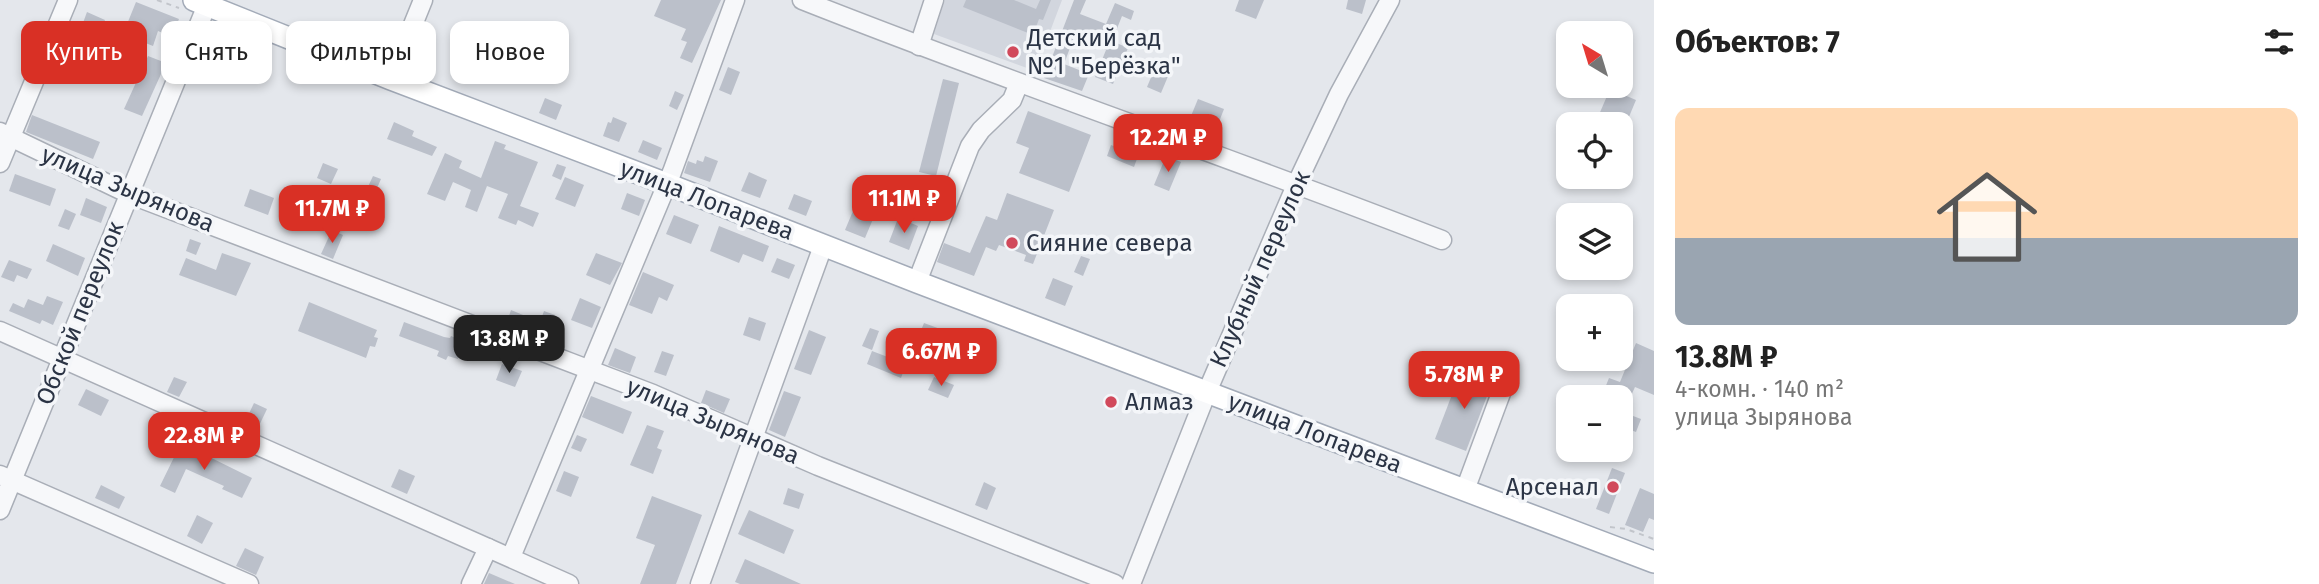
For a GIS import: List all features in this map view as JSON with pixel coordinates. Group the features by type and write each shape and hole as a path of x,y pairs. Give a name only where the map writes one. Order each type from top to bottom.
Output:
{"main road":[{"name":"улица Лопарева","path":"203,2 286,36"},
{"name":"улица Лопарева","path":"404,84 1654,562"}],"street":[{"path":"0,163 5,135 68,0"},
{"path":"414,21 423,0"},
{"path":"511,557 667,184 735,0"},
{"path":"802,0 1019,83 1297,183 1442,240"},
{"path":"919,46 934,0"},
{"name":"Клубный переулок","path":"1131,584 1207,392 1297,183 1339,94 1390,0"},
{"name":"Обской переулок","path":"0,510 6,478 61,358 129,194 203,2"},
{"path":"916,282 970,146 981,130 1012,100 1019,83"},
{"name":"улица Зырянова","path":"5,135 129,194 653,394 752,437 1115,584"},
{"path":"700,584 823,246"},
{"path":"0,331 569,584"},
{"path":"1465,490 1504,385"},
{"path":"6,478 249,584"},
{"path":"471,584 488,548"}],"shaded area":[{"name":"Детский сад №1 \"Берёзка\"","path":"945,0 1062,0 1035,71 934,34"}],"building":[{"path":"661,0 721,0 692,63 680,58 687,42 681,40 686,29 654,16"},
{"path":"966,0 1014,0 1036,9 1040,0 1051,0 1033,35 963,7"},
{"path":"1074,0 1086,0 1080,14 1106,24 1115,3 1134,11 1131,20 1122,16 1112,41 1128,48 1113,84 1095,77 1106,50 1074,37 1064,64 1089,74 1082,91 1044,78"},
{"path":"1239,0 1264,0 1256,19 1235,11"},
{"path":"1348,0 1366,0 1362,14 1346,9"},
{"path":"136,2 179,19 161,21 161,32 158,31 153,46 147,44 147,21 128,21"},
{"path":"87,12 105,20 105,21 84,21"},
{"path":"148,56 161,61 161,74 142,116 124,109 135,84 147,84"},
{"path":"728,67 740,72 731,95 719,90"},
{"path":"1155,68 1169,74 1161,93 1147,87"},
{"path":"943,79 959,83 936,176 919,172"},
{"path":"675,91 684,95 677,110 669,106"},
{"path":"545,98 562,105 556,120 539,113"},
{"path":"1606,98 1636,100 1631,112 1600,112"},
{"path":"1198,99 1224,109 1217,127 1191,116"},
{"path":"1028,111 1091,135 1069,192 1019,173 1029,148 1016,143"},
{"path":"32,115 100,142 93,159 26,132"},
{"path":"613,117 627,123 619,142 603,136"},
{"path":"394,122 414,131 412,136 437,147 432,156 387,139"},
{"path":"643,140 662,148 657,160 638,152"},
{"path":"495,141 506,145 504,149 538,162 520,206 539,213 533,227 518,220 516,225 498,218 508,194 487,186 477,212 465,207 471,190 453,182 445,201 427,194 445,153 462,161 459,168 481,178"},
{"path":"1111,145 1138,156 1134,167 1107,156"},
{"path":"705,156 718,161 710,182 684,173 688,161 696,164 697,160 703,162"},
{"path":"1166,156 1181,162 1169,191 1154,185"},
{"path":"323,163 338,169 331,184 317,178"},
{"path":"557,164 566,167 561,180 552,176"},
{"path":"749,172 767,180 760,198 741,191"},
{"path":"15,174 56,189 50,206 9,191"},
{"path":"373,176 381,179 374,195 366,191"},
{"path":"565,177 584,185 575,207 555,199"},
{"path":"250,189 274,198 268,215 244,206"},
{"path":"627,193 645,200 639,216 621,209"},
{"path":"1007,193 1054,210 1033,264 1024,261 1026,255 999,245 996,251 986,247 974,276 937,262 944,243 970,253 986,216 997,220"},
{"path":"794,194 812,201 806,216 788,209"},
{"path":"86,198 107,207 101,223 80,215"},
{"path":"65,209 76,214 69,230 58,226"},
{"path":"853,211 873,219 865,238 845,230"},
{"path":"674,215 699,225 691,244 666,234"},
{"path":"904,220 918,226 909,250 889,242 897,221 903,224"},
{"path":"719,226 769,246 763,262 743,254 739,263 710,251"},
{"path":"332,230 343,235 333,259 321,254"},
{"path":"190,239 201,243 196,255 186,251"},
{"path":"53,244 85,258 78,276 46,261"},
{"path":"222,253 251,263 236,296 179,275 186,258 216,270"},
{"path":"596,253 622,263 610,285 586,275"},
{"path":"1081,256 1090,259 1083,276 1074,272"},
{"path":"777,258 795,265 789,279 771,272"},
{"path":"9,260 32,269 27,279 17,275 14,282 1,277"},
{"path":"643,272 674,285 667,301 659,297 652,314 629,305"},
{"path":"1053,278 1073,286 1065,306 1045,298"},
{"path":"47,296 63,302 53,325 42,320 40,324 9,311 13,303 24,308 28,299 43,305"},
{"path":"580,298 601,307 592,328 571,320"},
{"path":"309,302 377,330 374,337 378,338 375,347 370,346 366,358 298,331"},
{"path":"511,310 540,322 544,311 555,315 545,341 534,336 535,333 507,322"},
{"path":"749,317 766,323 760,341 743,335"},
{"path":"404,322 463,341 458,359 448,356 446,360 437,356 439,351 399,336"},
{"path":"924,323 943,330 933,356 914,348"},
{"path":"870,328 879,331 872,350 862,346"},
{"path":"809,330 826,337 811,375 794,369"},
{"path":"1636,343 1654,351 1654,395 1635,387 1633,391 1633,385 1606,385 1609,378 1620,382 1625,371 1633,371 1633,350"},
{"path":"615,348 636,357 630,373 608,365"},
{"path":"662,351 674,355 666,376 654,372"},
{"path":"872,351 906,364 901,378 867,364"},
{"path":"502,364 522,371 515,387 496,380"},
{"path":"1461,371 1492,383 1466,451 1435,439"},
{"path":"174,377 187,382 179,397 167,392"},
{"path":"934,377 954,385 948,398 928,390"},
{"path":"86,389 109,400 101,416 78,405"},
{"path":"706,390 730,399 724,413 701,403"},
{"path":"784,391 801,397 785,437 769,430"},
{"path":"591,396 632,412 623,434 582,417"},
{"path":"254,403 267,409 257,430 244,424"},
{"path":"1633,416 1641,419 1636,432 1633,431"},
{"path":"647,425 664,431 657,448 662,450 653,474 630,465"},
{"path":"577,435 587,439 581,452 571,448"},
{"path":"181,443 252,478 242,498 222,489 224,486 186,469 175,493 160,486"},
{"path":"1612,468 1625,473 1609,514 1596,509"},
{"path":"399,469 415,476 407,494 391,487"},
{"path":"564,471 579,477 571,497 556,491"},
{"path":"984,482 996,488 987,510 975,505"},
{"path":"101,485 125,497 119,509 95,498"},
{"path":"788,488 804,494 799,509 783,504"},
{"path":"1640,488 1654,494 1654,520 1649,518 1643,532 1625,525"},
{"path":"652,496 702,515 676,584 640,584 655,545 636,538"},
{"path":"749,510 794,530 784,554 738,534"},
{"path":"197,515 213,523 202,544 187,536"},
{"path":"245,548 264,557 256,575 236,566"},
{"path":"745,559 801,584 735,582"},
{"path":"489,573 515,584 484,584"}],"place":[{"name":"Детский сад №1 \"Берёзка\"","path":"1013,52"},
{"name":"Сияние севера","path":"1012,243"},
{"name":"Алмаз","path":"1111,402"},
{"name":"Арсенал","path":"1613,487"}]}
